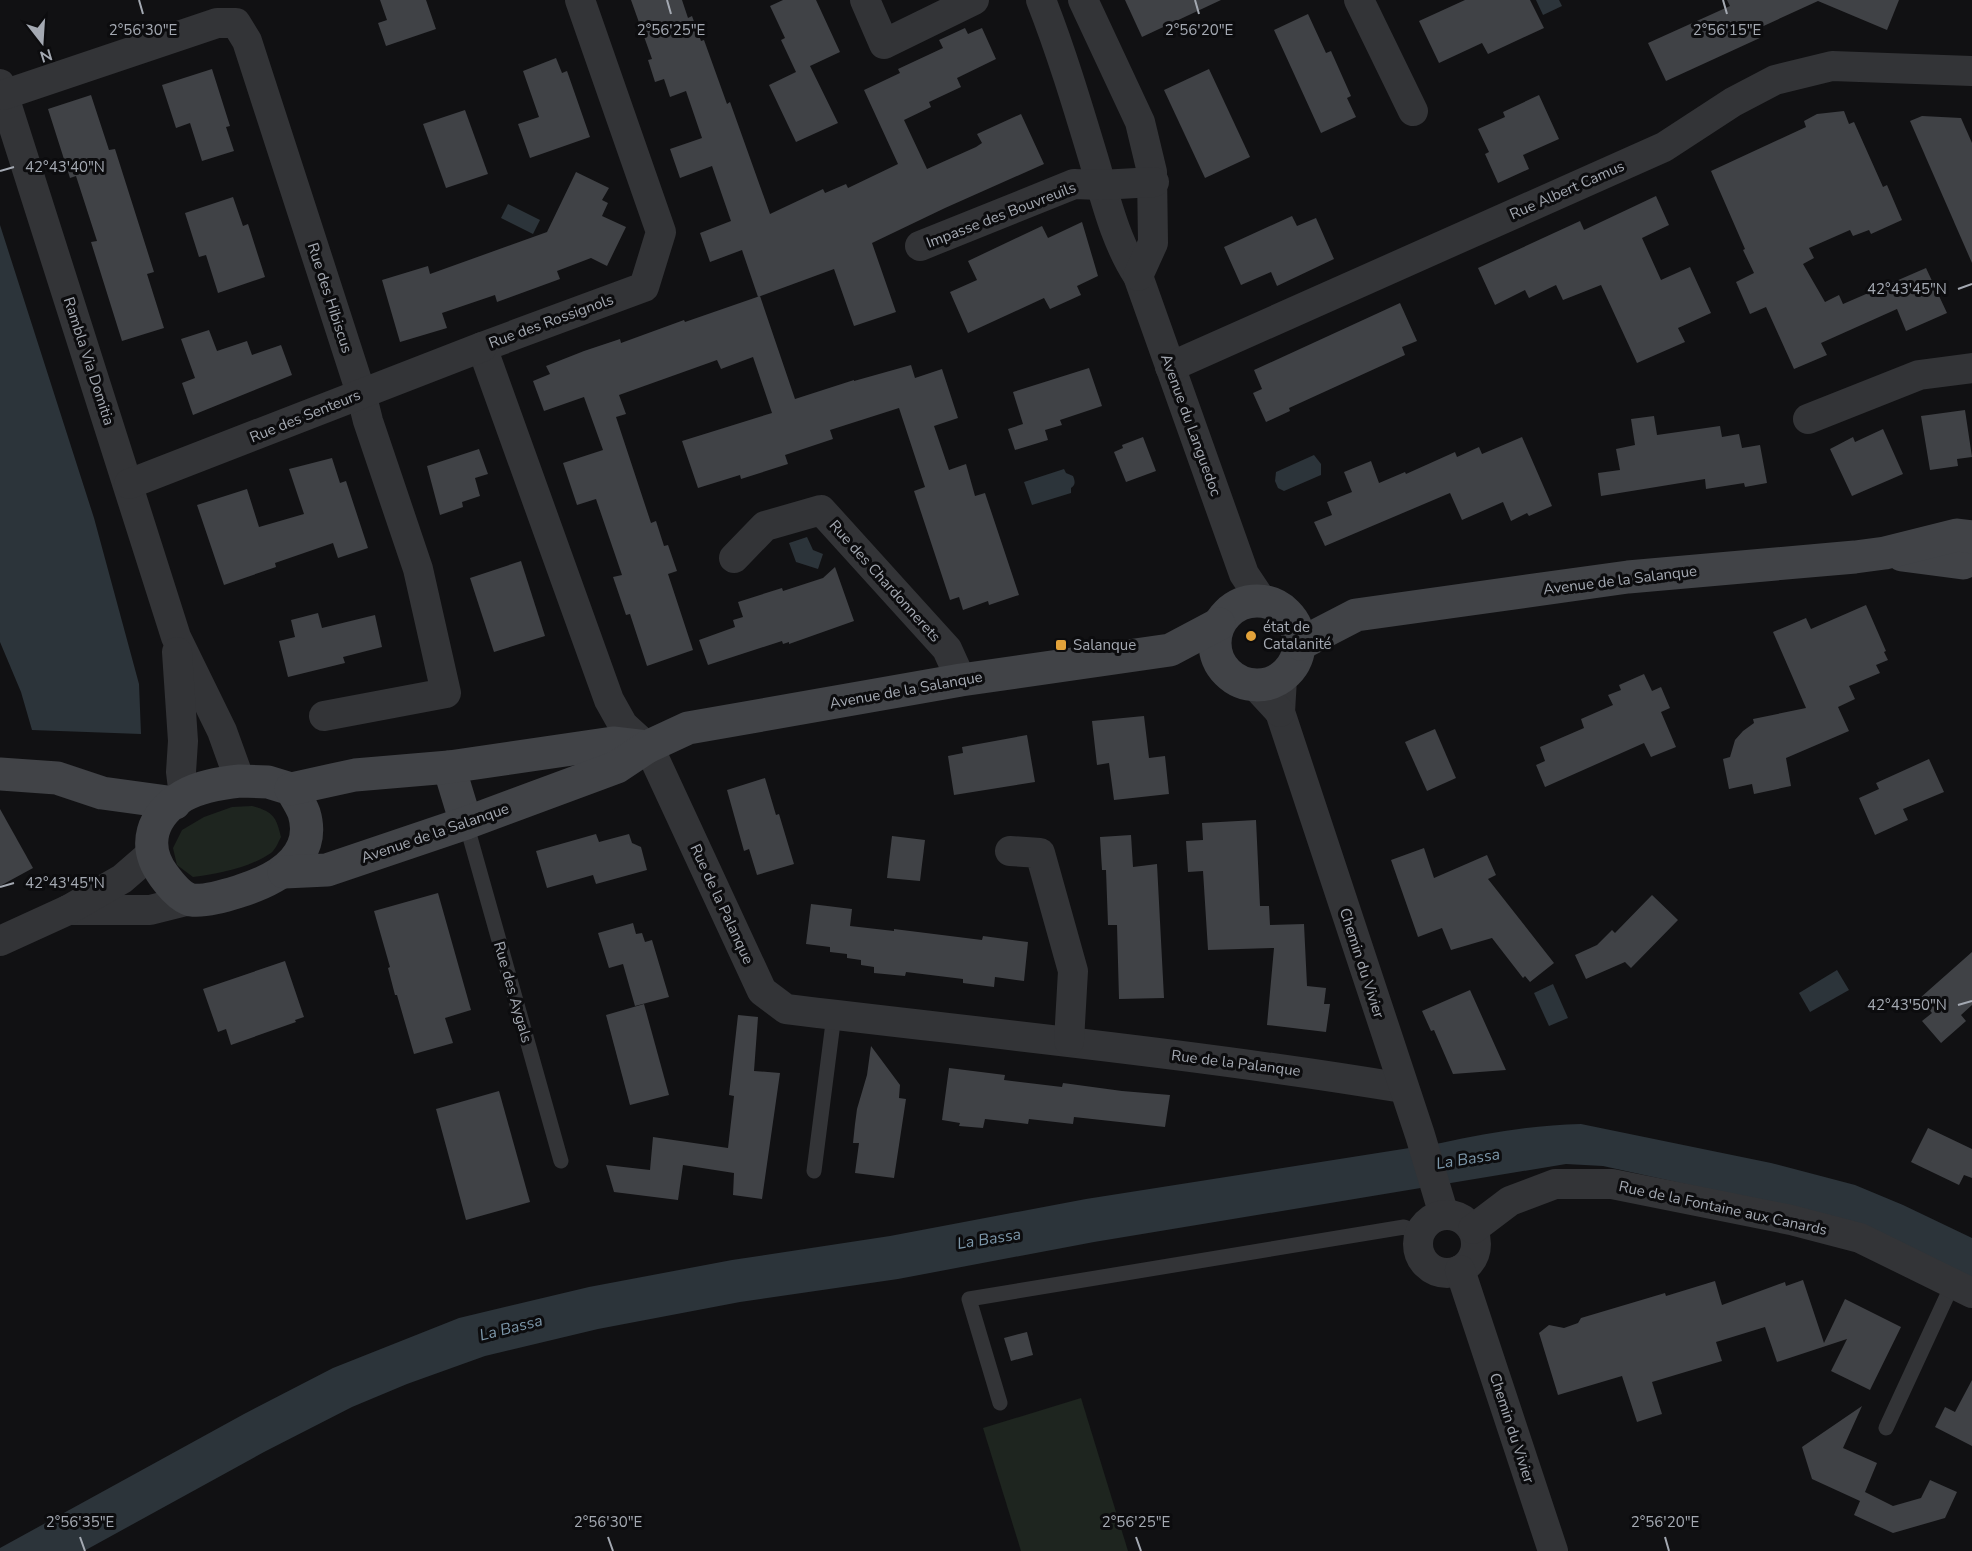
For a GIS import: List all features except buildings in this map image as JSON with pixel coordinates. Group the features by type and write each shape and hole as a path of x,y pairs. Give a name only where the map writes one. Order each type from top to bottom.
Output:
{"street":[{"name":"Rue des Rossignols","path":"580,0 661,232 644,287 482,347 609,700 623,725 647,747"},
{"path":"865,0 884,44 974,0"},
{"name":"Avenue du Languedoc","path":"1041,0 1062,52 1101,185 1126,258 1138,276 1244,574 1248,609"},
{"path":"1083,0 1140,122 1154,182 1153,243 1138,276"},
{"path":"1359,0 1413,111"},
{"name":"Rue des Hibiscus","path":"2,90 217,23 236,23 247,41 361,393 368,421 418,569 446,693 324,716"},
{"name":"Rue Albert Camus","path":"1170,367 1664,147 1733,102 1775,80 1832,66 1972,71"},
{"name":"Rambla Via Domitia","path":"2,90 176,637 222,731 240,781"},
{"name":"Impasse des Bouvreuils","path":"920,246 1074,184 1154,182"},
{"name":"Rue des Senteurs","path":"129,484 482,347"},
{"path":"1808,419 1919,375 1972,368"},
{"name":"Rue des Chardonnerets","path":"734,558 765,526 821,510 948,649 961,680"},
{"name":"Avenue de la Salanque","path":"284,872 327,870 466,823 617,767 647,747 688,728 961,680 1170,650 1248,609 1326,609 1356,615 1628,577 1855,557 1885,553 1957,535 1972,537"},
{"name":"Avenue de la Salanque","path":"1885,553 1963,563 1972,558"},
{"path":"1248,609 1285,611 1299,632 1300,644 1298,657 1292,669 1269,682 1241,683 1229,675 1220,664 1215,651 1215,637 1248,609"},
{"name":"Avenue de la Salanque","path":"1300,644 1356,615"},
{"name":"Rambla Via Domitia","path":"176,637 183,741 179,799"},
{"name":"Avenue de la Salanque","path":"1170,650 1220,664"},
{"name":"Chemin du Vivier","path":"1269,682 1441,1204"},
{"path":"0,941 68,910 122,879 151,844 157,820 179,799 213,785 240,781 267,782 291,789 355,775 449,767 613,743 647,747"},
{"name":"Rue de la Palanque","path":"647,747 762,991 786,1009 1069,1041 1342,1077 1403,1088"},
{"path":"449,767 466,823"},
{"path":"0,774 57,778 102,793 179,799"},
{"path":"68,910 150,910 190,900 221,897 255,886 284,872 300,854 306,834 304,813 291,789"},
{"path":"102,793 134,818 151,844 161,872 172,887 190,900"},
{"path":"1010,851 1040,853 1073,971 1069,1041"},
{"name":"Rue de la Fontaine aux Canards","path":"1473,1229 1510,1201 1555,1184 1612,1184 1791,1220 1860,1238 1962,1288"},
{"path":"1441,1204 1452,1215 1461,1218 1473,1229 1476,1248 1468,1265 1460,1270 1444,1273 1427,1266 1418,1251 1419,1233 1441,1204"},
{"name":"Chemin du Vivier","path":"1460,1270 1553,1551"}],"lane":[{"name":"Rue des Aygals","path":"466,823 561,1161"},
{"path":"814,1171 834,1015"},
{"path":"1000,1403 969,1299 1404,1227 1419,1233"},
{"path":"1886,1428 1962,1288"}],"shaded area":[{"path":"252,806 265,810 277,824 281,837 271,853 243,866 193,877 177,865 173,848 182,830 204,817 232,807"},
{"path":"1081,1398 1128,1551 1021,1551 983,1428"}],"water":[{"path":"1536,0 1559,0 1562,6 1543,15"},
{"path":"508,204 540,220 533,234 501,218"},
{"path":"0,225 94,518 139,684 141,734 32,730 21,692 0,642"},
{"path":"1314,455 1321,464 1321,475 1284,491 1278,488 1275,481 1276,472"},
{"path":"1064,469 1066,473 1073,476 1074,484 1071,493 1032,505 1024,482"},
{"path":"807,537 813,550 823,554 818,569 796,562 789,543"},
{"path":"1837,970 1849,990 1810,1012 1799,993"},
{"path":"1553,984 1568,1018 1549,1026 1534,993"},
{"name":"La Bassa","path":"1581,1124 1771,1163 1855,1185 1972,1238 1972,1280 1804,1210 1603,1166 1566,1164 1094,1242 898,1279 740,1302 598,1329 485,1356 352,1407 264,1452 84,1551 0,1551 0,1548 244,1414 333,1368 459,1318 589,1287 732,1260 890,1236 1086,1199 1493,1133"}],"place":[{"name":"état de Catalanité","path":"1251,636"},
{"name":"Salanque","path":"1061,645"}]}
